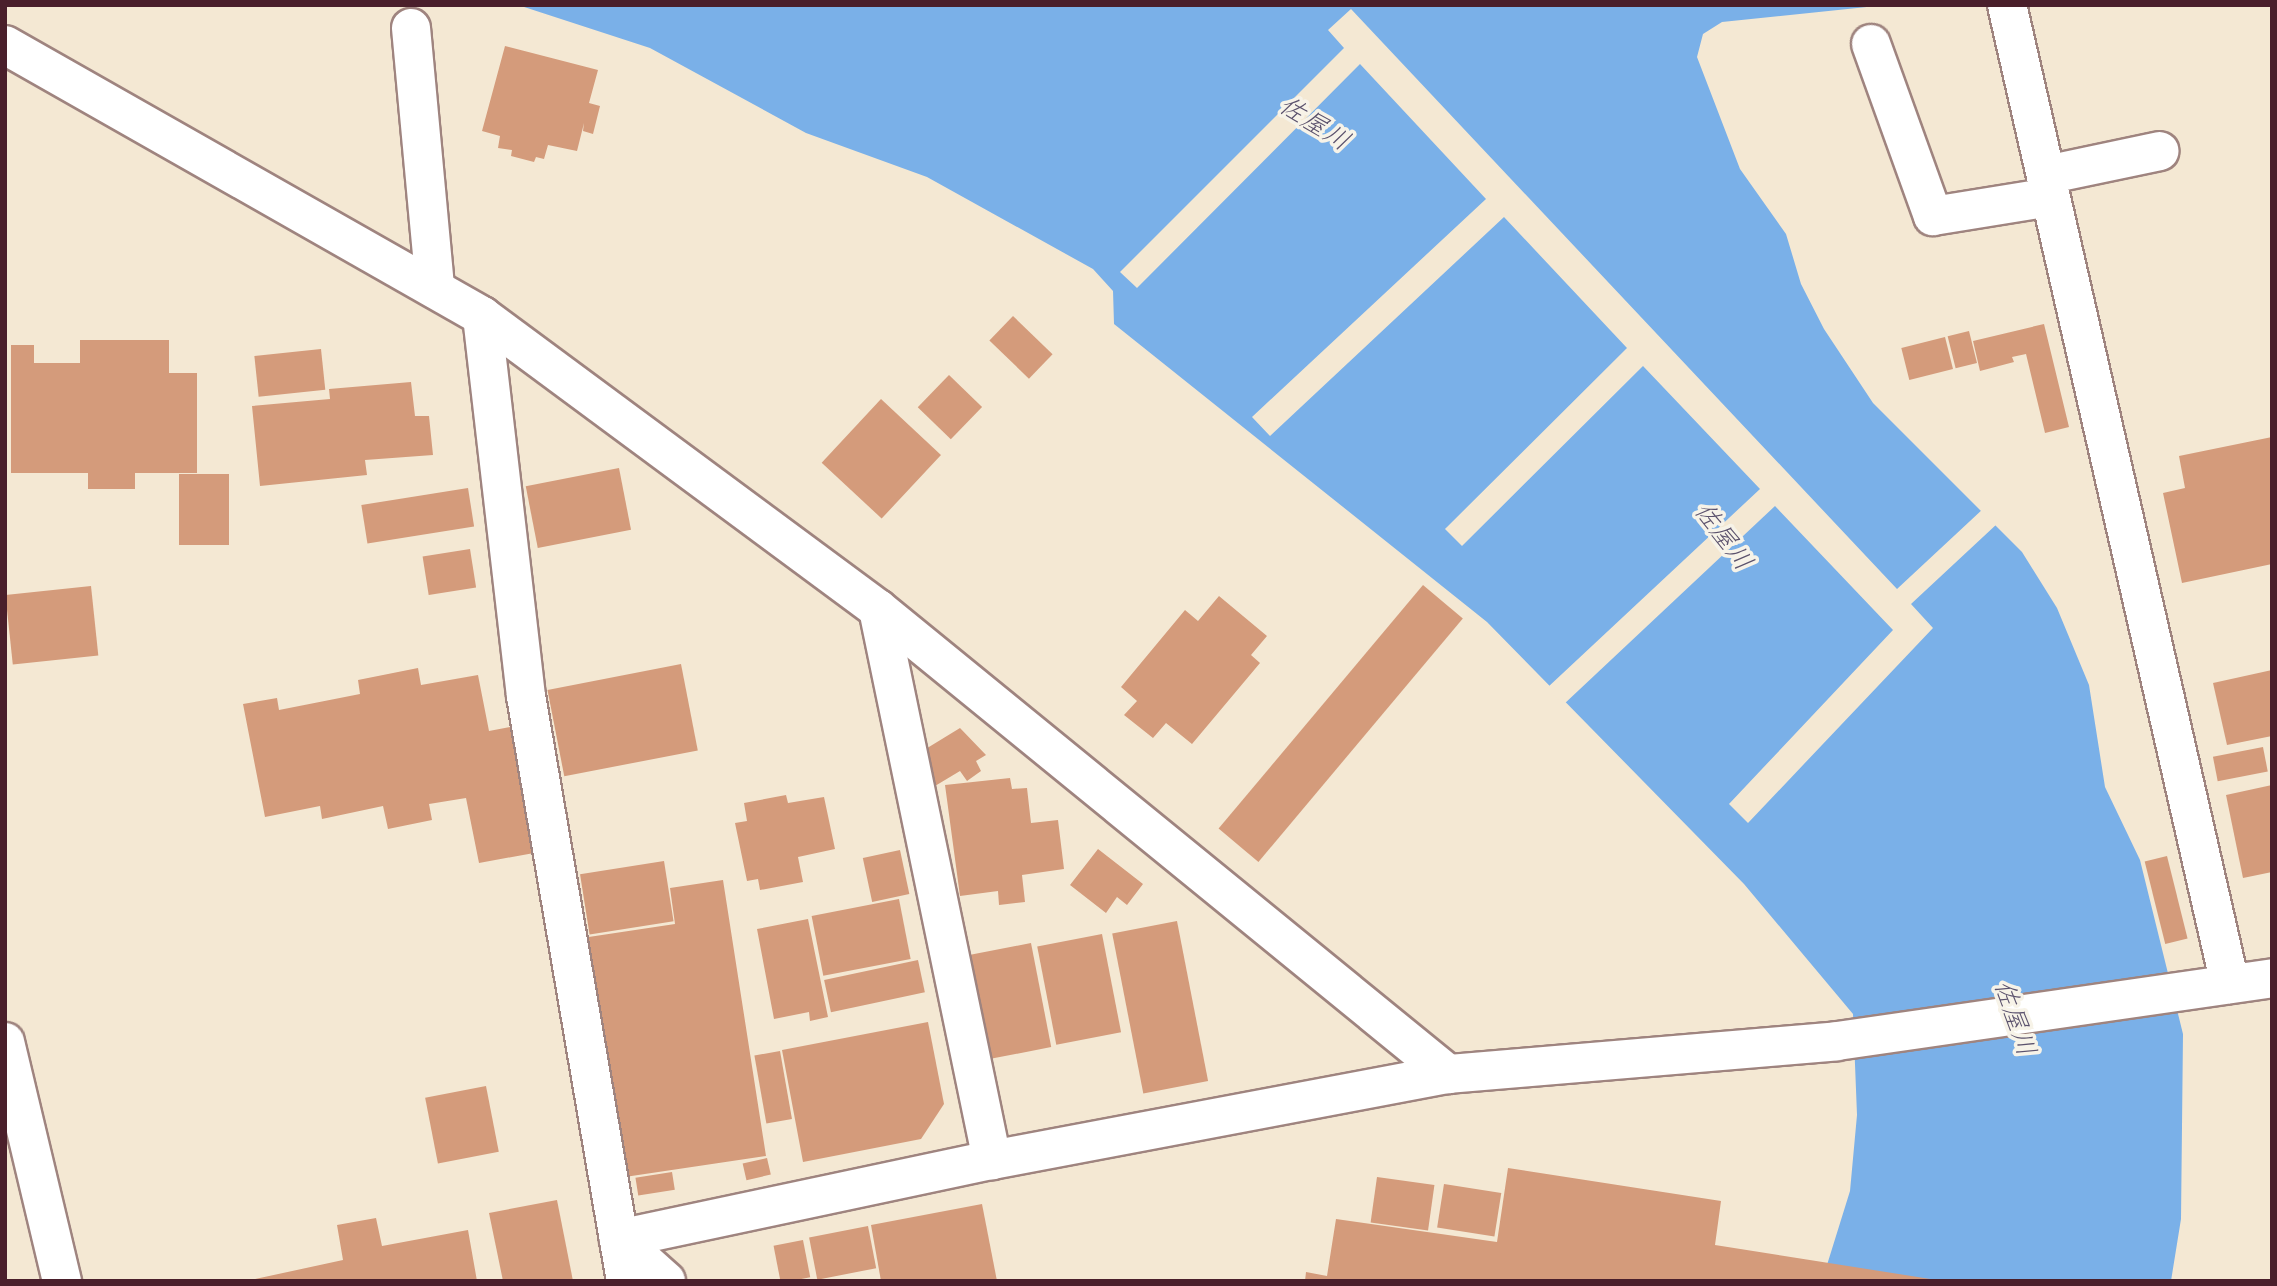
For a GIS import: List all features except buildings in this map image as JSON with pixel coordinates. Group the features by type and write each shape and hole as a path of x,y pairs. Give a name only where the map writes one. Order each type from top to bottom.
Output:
{"street":[{"path":"2007,5 2218,986"},
{"path":"411,28 435,289"},
{"path":"1871,44 1933,216 2048,186 2160,151"},
{"path":"5,45 482,316 878,609 1448,1074"},
{"path":"482,316 526,696 626,1281"},
{"path":"878,609 992,1160"},
{"path":"619,1239 992,1160 1448,1074 1837,1041 2272,978"},
{"path":"5,1042 62,1281"},
{"path":"619,1239 666,1281"}],"water":[{"name":"佐屋川","path":"518,5 1886,5 1722,22 1703,34 1697,57 1740,169 1786,234 1801,284 1824,329 1873,403 2022,552 2057,608 2089,685 2105,787 2140,860 2183,1034 2181,1219 2171,1281 1822,1281 1850,1191 1857,1115 1853,1014 1744,884 1487,622 1114,324 1113,291 1093,269 927,177 806,133 650,48"}],"pier":[{"path":"1351,9 1897,589 1984,508 1998,523 1911,604 1933,628 1748,823 1729,804 1893,630 1775,506 1563,705 1547,688 1760,489 1643,366 1462,546 1445,529 1627,348 1504,217 1270,436 1252,417 1486,199 1360,64 1137,288 1120,272 1344,48 1328,30"}]}
